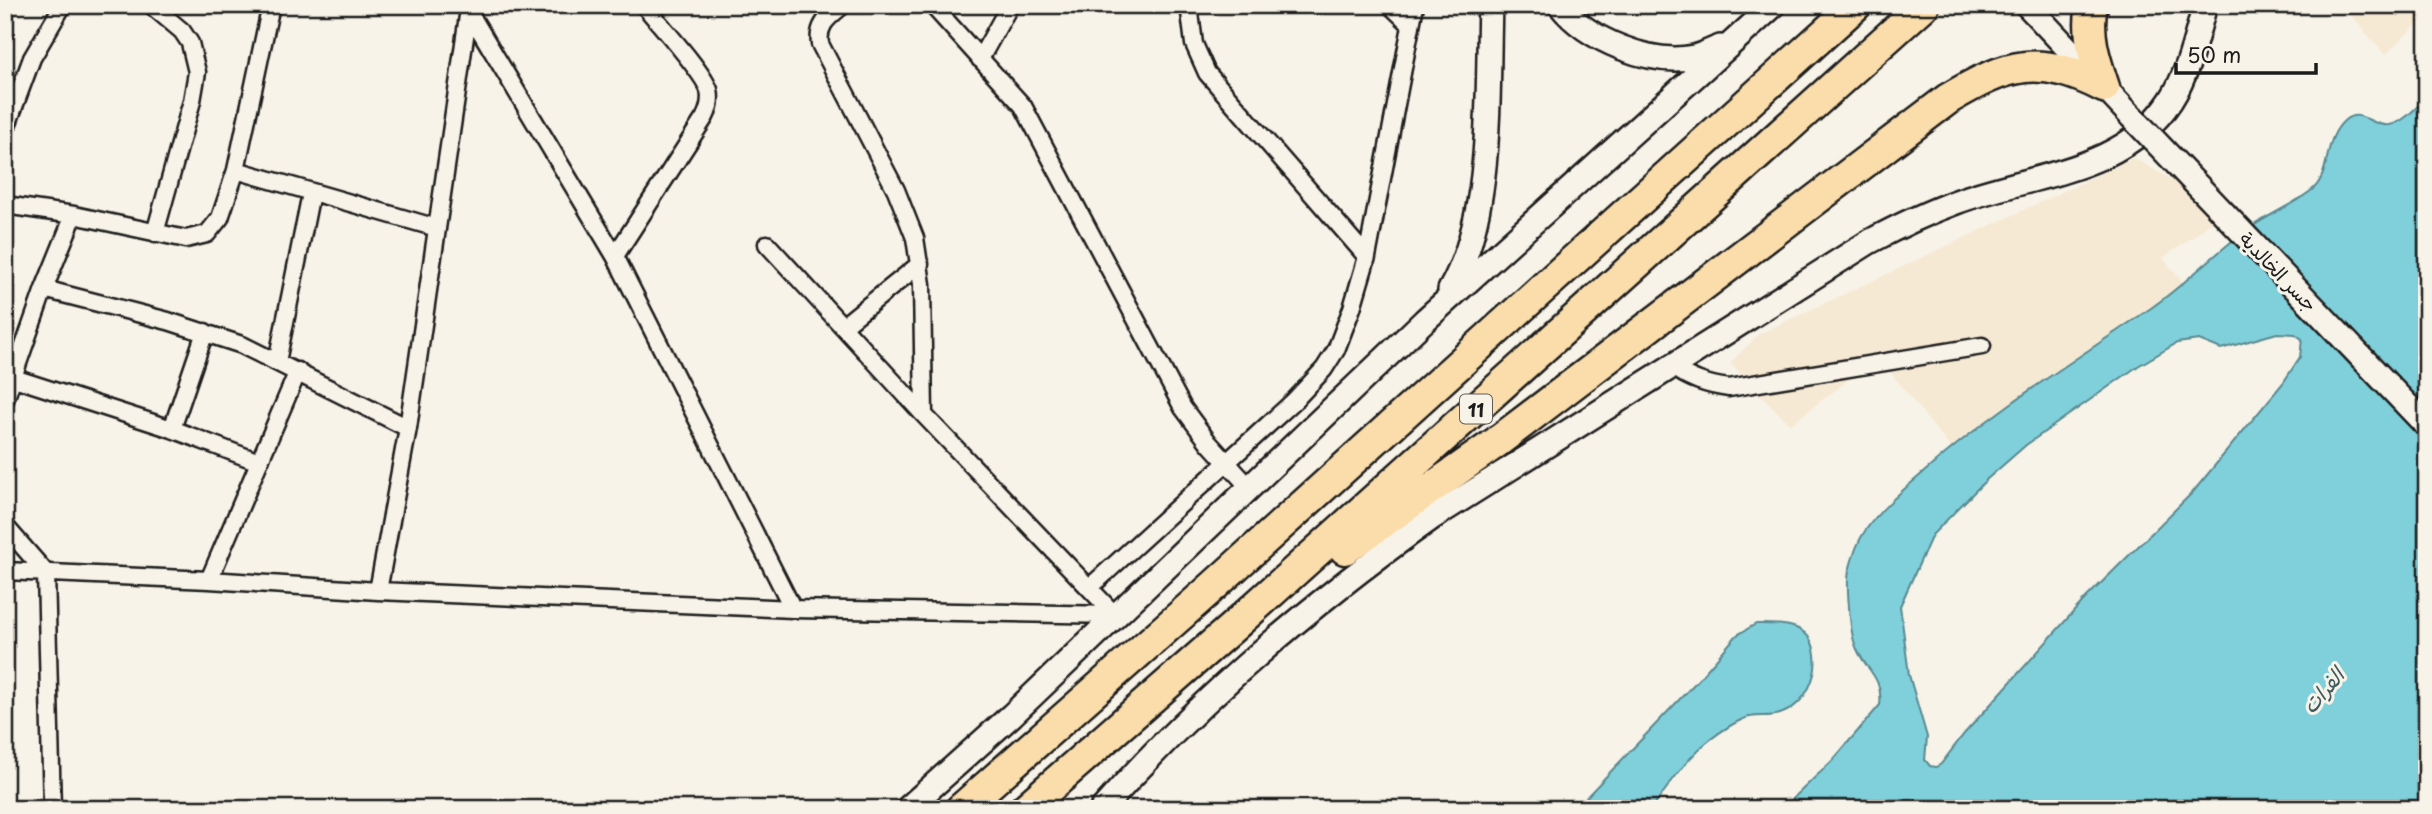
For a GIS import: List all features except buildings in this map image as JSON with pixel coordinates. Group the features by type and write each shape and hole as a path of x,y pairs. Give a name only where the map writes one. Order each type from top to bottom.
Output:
{"highway":[{"name":"11","path":"961,809 1207,592 1856,5"},
{"name":"11","path":"1026,809 1235,625 1924,5"},
{"path":"2092,5 2091,47 2104,87"},
{"path":"1207,592 1235,625 1497,442 1948,99 1978,81 2007,69 2037,65 2063,69 2104,87"}],"main road":[{"path":"1424,321 1447,294 1462,269 1478,207 1485,144 1490,5"},
{"path":"1560,5 1595,35 1631,52 1662,59 1694,57 1732,41"},
{"path":"907,809 1012,715 1424,321 1774,5"},
{"name":"جسر الخالدية","path":"2027,5 2427,426"},
{"path":"1102,809 1136,770 1248,661 1338,586 1433,517 1869,242 1911,220 1956,202 2086,164 2126,146 2159,116 2172,98 2182,78 2205,5"}],"street":[{"path":"5,131 32,58 63,5"},
{"path":"151,5 182,31 195,57 197,72 194,94 155,233"},
{"path":"5,205 74,215 193,239 207,234 220,218 236,170 271,5"},
{"path":"615,256 709,109 709,90 704,82 644,5"},
{"path":"843,5 825,20 821,27 820,44 907,214 915,238 920,264 924,415"},
{"path":"932,5 1008,87 1031,118 1183,408 1195,426 1249,487"},
{"path":"980,59 1010,5"},
{"path":"1189,5 1194,44 1207,73 1367,257"},
{"path":"1390,5 1411,25"},
{"path":"1089,588 1294,401 1324,369 1345,330 1367,257 1415,5"},
{"path":"470,9 615,256 793,610"},
{"path":"378,591 408,428 470,9"},
{"path":"236,170 438,228"},
{"path":"277,362 311,193"},
{"path":"5,400 44,289 74,215"},
{"path":"767,244 924,415 1115,615"},
{"path":"843,326 920,264"},
{"path":"44,289 205,332 298,371 408,428"},
{"path":"172,429 205,332"},
{"path":"1671,366 1688,378 1708,386 1729,388 1982,346"},
{"path":"209,580 298,371"},
{"path":"14,378 172,429 259,462"},
{"path":"5,526 46,573 52,809"},
{"path":"5,571 793,610 1115,615"}],"shaded area":[{"path":"2342,5 2427,5 2427,15 2385,55"},
{"path":"2134,158 2225,210 2163,258 2193,295 1969,471 1878,357 1790,425 1730,363 1759,334"}],"water":[{"name":"الفرات","path":"2427,97 2427,809 1782,809 1833,760 1880,705 1879,686 1858,652 1853,638 1848,586 1849,571 1858,545 1878,515 1908,486 1978,428 2163,299 2249,228 2312,190 2322,175 2333,137 2345,120 2356,116 2378,124 2394,124 2405,118","holes":["2277,333 2295,334 2302,339 2300,357 2283,383 2193,492 2085,599 1964,734 1941,764 1930,766 1925,760 1927,737 1909,675 1900,606 1932,535 1986,480 2026,445 2138,366 2177,343 2199,340 2221,349"]},
{"path":"1756,624 1791,626 1799,629 1811,640 1815,659 1813,678 1797,704 1780,714 1743,719 1718,734 1686,763 1651,809 1575,809 1698,680 1737,635"}]}
